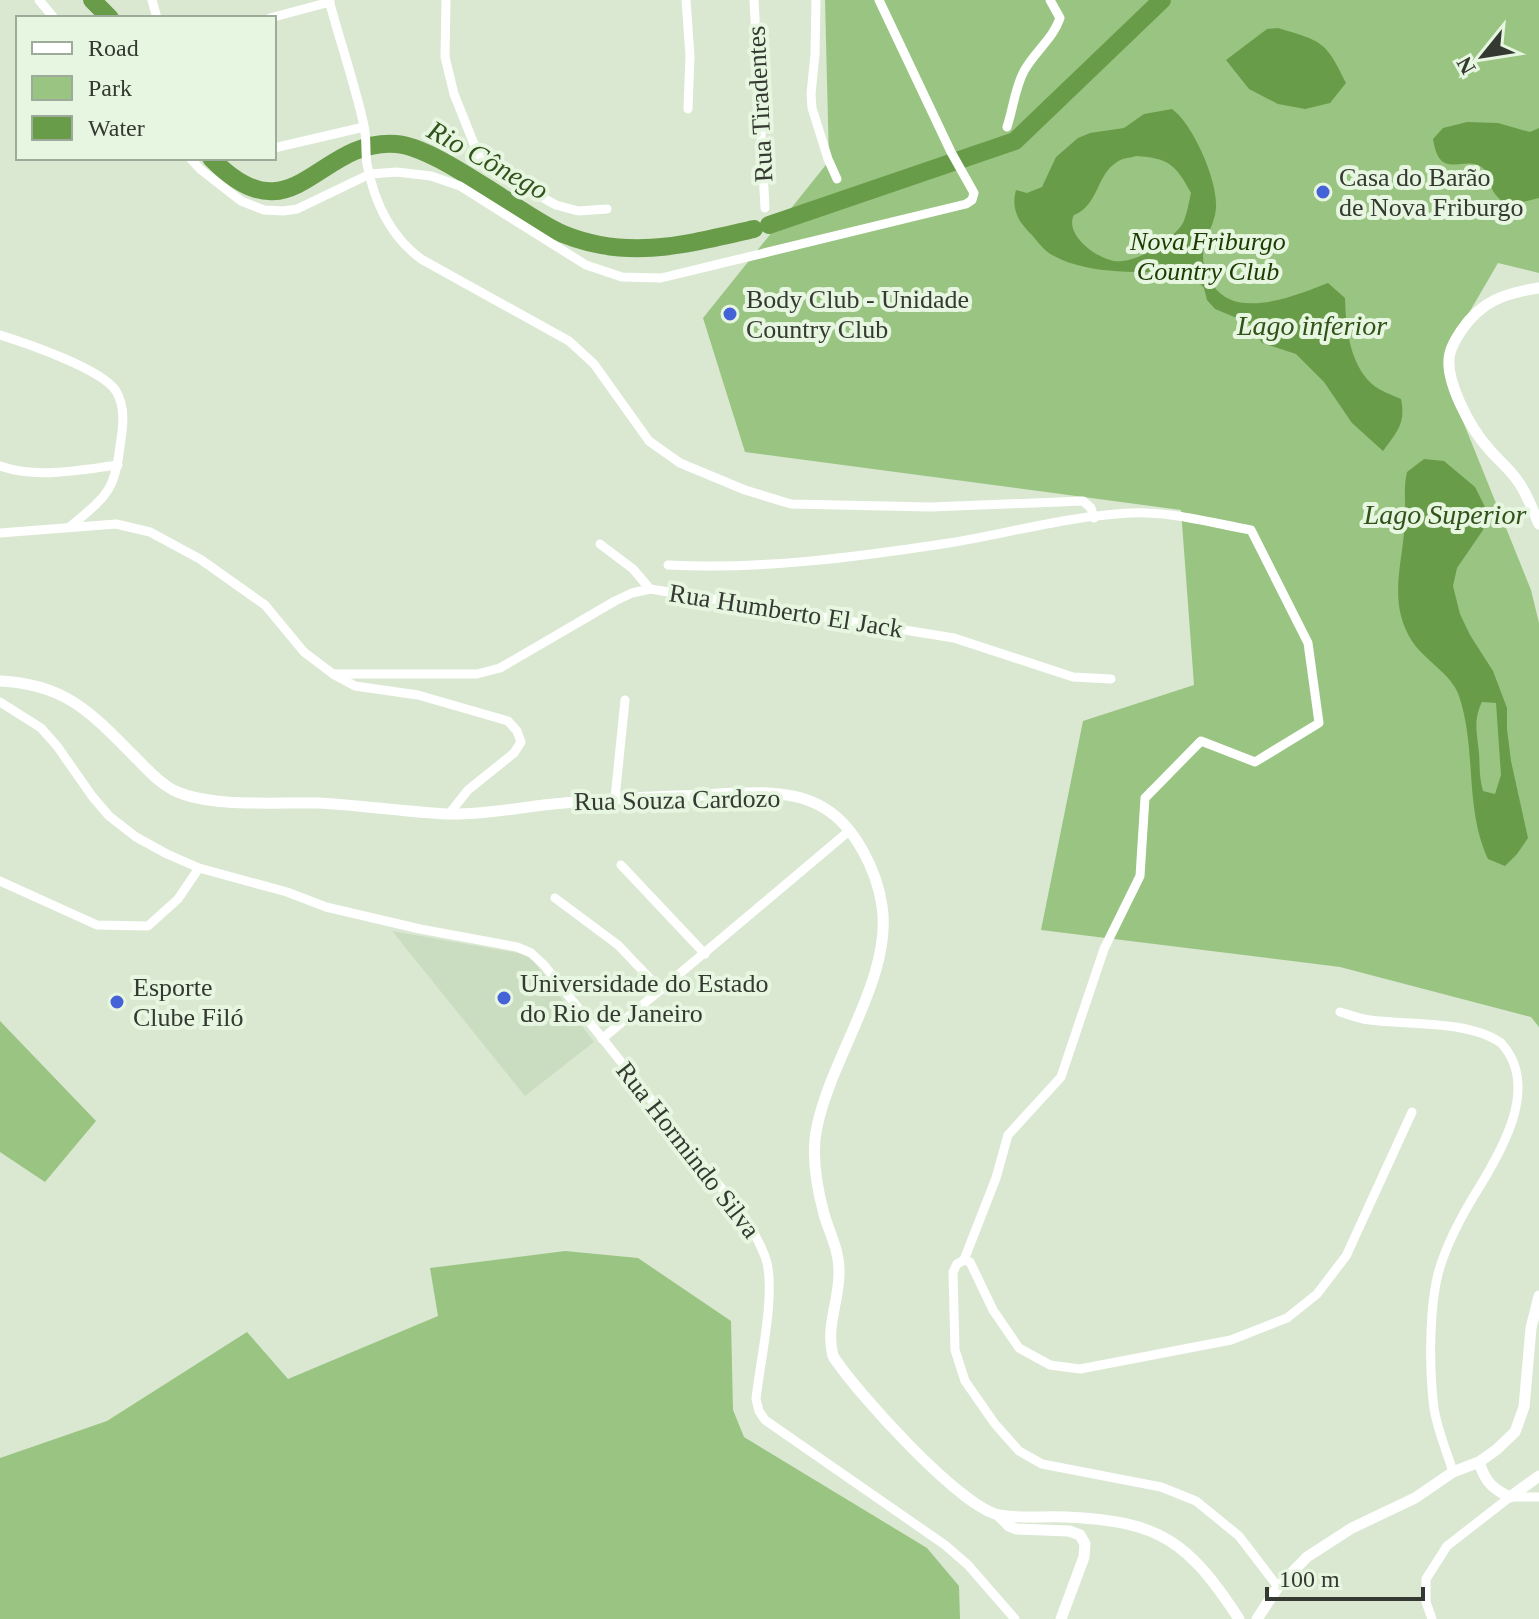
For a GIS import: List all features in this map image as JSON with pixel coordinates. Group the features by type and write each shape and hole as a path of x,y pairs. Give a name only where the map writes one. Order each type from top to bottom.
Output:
{"street":[{"path":"39,0 52,16"},
{"path":"446,0 445,57 454,94 478,154 491,169 556,205 578,211 607,209"},
{"path":"686,0 689,8 690,56 688,109"},
{"name":"Rua Tiradentes","path":"754,0 765,208"},
{"path":"816,0 812,108 837,179"},
{"path":"192,160 241,201 264,210 297,209 370,174 397,172 431,176 460,186 586,265 622,277 661,278 966,204 972,200 974,193 951,152 879,0"},
{"path":"1007,127 1022,75 1031,59 1056,31 1060,18 1050,0"},
{"path":"276,16 330,1 364,127 366,162 381,210 405,247 421,259 569,341 594,364 649,441 680,463 734,486 791,504 931,507 1083,501 1091,508 1094,518"},
{"path":"276,148 364,127"},
{"path":"1539,288 1509,292 1491,301 1466,323 1450,353 1449,362 1453,383 1468,420 1487,448 1516,478 1539,524"},
{"path":"0,335 91,372 115,389 122,406 123,422 115,480 104,498 71,526"},
{"path":"0,466 16,472 54,473 118,465"},
{"path":"668,565 822,559 1141,513 1251,530 1308,643 1319,723 1255,762 1201,741 1145,798 1140,876 1104,949 1061,1077 1008,1135 996,1178 964,1260 957,1264 953,1272 955,1350 965,1381 995,1424 1019,1451 1042,1464 1161,1487 1196,1501 1239,1536 1278,1587"},
{"path":"0,533 116,524 150,532 200,559 265,605 304,652 355,686 418,695 508,721 521,742 514,753 468,790 449,814"},
{"path":"600,544 633,569 650,589"},
{"name":"Rua Humberto El Jack","path":"333,674 477,674 500,668 615,601 650,589 954,638 1073,677 1111,679"},
{"name":"Rua Souza Cardozo","path":"0,681 52,689 70,698 157,779 175,791 196,797 253,804 315,803 449,814 498,812 615,798 732,793 802,798 825,808 849,831 872,869 882,905 884,940 856,1020 830,1078 816,1130 816,1167 839,1268 831,1319 833,1356 910,1447 956,1488 1016,1529 1069,1531 1080,1535 1085,1544 1084,1557 1063,1618"},
{"path":"615,798 625,700"},
{"name":"Rua Hormindo Silva","path":"0,702 41,728 109,816 136,837 199,868 287,892 326,907 517,947 531,953 544,965 746,1219 762,1246 768,1267 768,1306 756,1399 759,1411 796,1443 945,1545 968,1565 1015,1619"},
{"path":"602,1039 849,831"},
{"path":"621,865 705,954"},
{"path":"0,881 97,925 148,926 178,899 199,868"},
{"path":"555,898 618,945 661,990"},
{"path":"1340,1012 1367,1020 1477,1032 1500,1043 1520,1063 1527,1088 1518,1125 1451,1240 1438,1275 1431,1328 1434,1409 1453,1472"},
{"path":"964,1260 970,1262 976,1271 993,1310 1019,1348 1050,1365 1080,1369 1231,1340 1287,1318 1317,1294 1346,1256 1412,1112"},
{"path":"1257,1619 1278,1587 1307,1557 1330,1541 1415,1498 1453,1472 1479,1462 1515,1432 1524,1407 1531,1328 1539,1296"},
{"path":"1479,1462 1488,1484 1496,1491 1510,1497 1539,1497"},
{"path":"1432,1619 1426,1602 1426,1579 1447,1546 1539,1476"},
{"path":"998,1515 1069,1517 1135,1525 1170,1539 1199,1562 1239,1619"}],"shaded area":[{"name":"Universidade do Estado do Rio de Janeiro","path":"392,931 529,955 594,1042 525,1096"}],"green space":[{"name":"Nova Friburgo Country Club","path":"825,0 1539,0 1539,273 1498,263 1445,354 1458,409 1531,590 1539,623 1539,1027 1531,1017 1340,967 1041,930 1083,721 1194,685 1181,510 745,452 703,318 829,161"},
{"path":"0,1021 96,1121 45,1182 0,1152"},
{"path":"565,1251 638,1258 731,1321 733,1410 744,1437 927,1548 959,1586 960,1619 0,1619 0,1458 107,1421 247,1332 288,1379 438,1316 430,1268"}],"water":[{"path":"1278,28 1314,40 1333,58 1346,83 1330,103 1305,109 1278,104 1249,89 1226,60 1267,29"},
{"name":"Lago inferior","path":"1172,109 1188,127 1203,154 1213,183 1216,208 1203,256 1211,282 1223,296 1236,302 1268,302 1328,283 1345,298 1348,332 1358,366 1375,386 1401,399 1401,421 1383,451 1352,423 1324,382 1296,354 1262,343 1249,323 1215,309 1196,279 1184,273 1084,267 1048,252 1022,224 1015,209 1016,190 1027,193 1042,187 1056,157 1078,138 1124,128 1144,114","holes":["1136,156 1170,165 1191,193 1183,223 1171,237 1143,255 1114,261 1084,244 1072,222 1074,215 1093,197 1110,168 1117,162"]},
{"path":"1467,122 1498,123 1530,132 1539,128 1539,198 1506,206 1493,191 1484,169 1469,163 1447,164 1441,160 1433,139 1443,128"},
{"name":"Lago Superior","path":"1424,459 1444,461 1475,487 1486,509 1483,530 1457,568 1453,586 1460,614 1493,671 1507,708 1511,761 1528,838 1505,866 1488,859 1481,839 1473,799 1468,737 1459,696 1450,681 1412,641 1400,612 1398,582 1407,472","holes":["1482,702 1496,703 1501,775 1495,794 1483,791 1476,727"]}],"waterway":[{"name":"Rio Cônego","path":"92,0 108,16"},
{"name":"Rio Cônego","path":"769,225 1015,141 1162,0"},
{"name":"Rio Cônego","path":"213,160 239,182 263,191 285,189 305,181 345,156 369,146 396,144 418,149 442,160 543,224 587,242 611,247 658,247 754,229"}],"place":[{"name":"Casa do Barão de Nova Friburgo","path":"1323,192"},
{"name":"Body Club - Unidade Country Club","path":"730,314"},
{"name":"Universidade do Estado do Rio de Janeiro","path":"504,998"},
{"name":"Esporte Clube Filó","path":"117,1002"}]}
